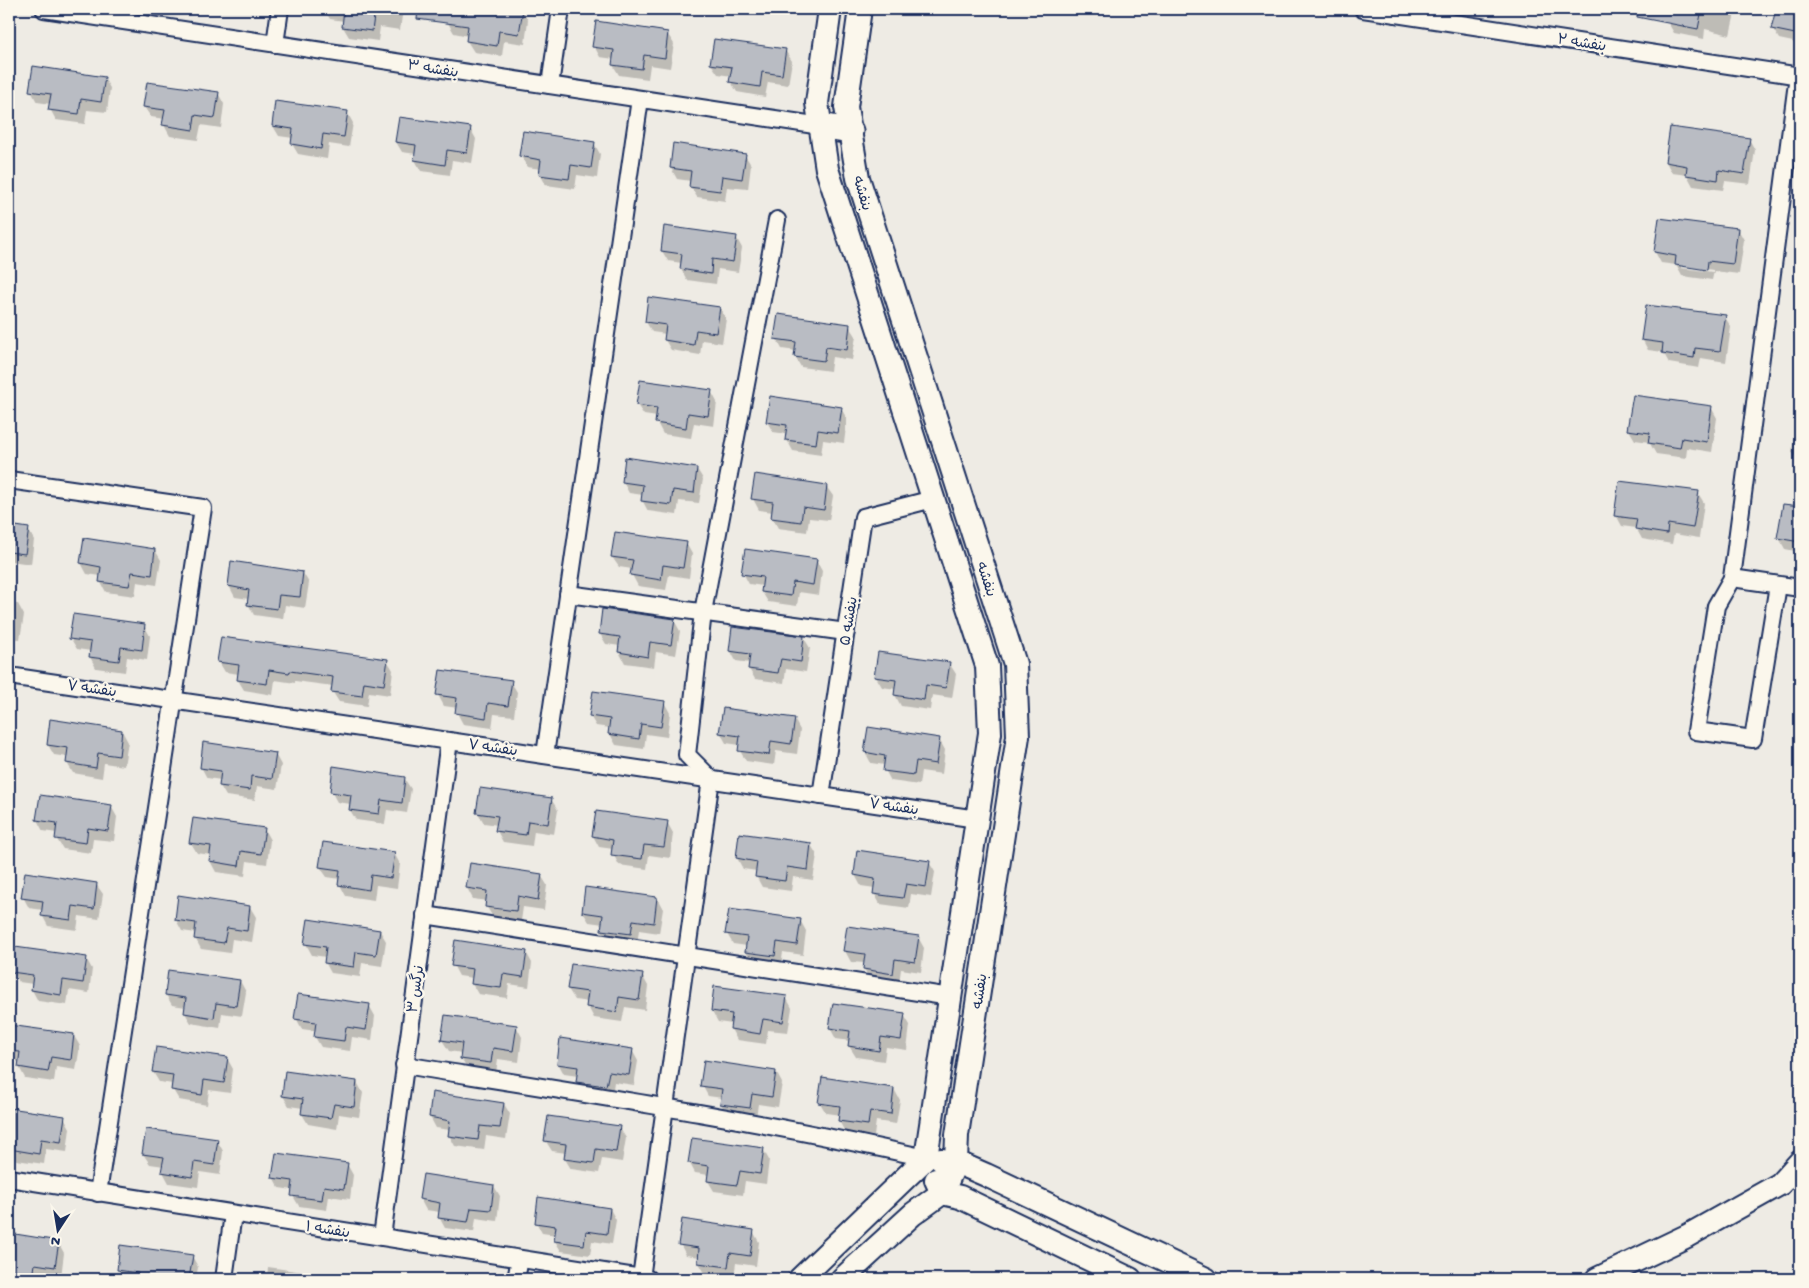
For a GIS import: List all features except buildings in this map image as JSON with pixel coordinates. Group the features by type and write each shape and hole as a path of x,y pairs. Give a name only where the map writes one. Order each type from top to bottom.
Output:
{"main road":[{"path":"821,126 850,131"}],"street":[{"name":"بنفشه ۳","path":"44,9 821,126"},
{"path":"275,44 280,9"},
{"path":"550,86 561,9"},
{"name":"بنفشه","path":"830,9 817,103 827,169 987,666 990,733 926,1158"},
{"name":"بنفشه","path":"860,9 846,108 858,178 1015,664 1018,736 957,1135 956,1162"},
{"name":"بنفشه ۲","path":"1363,9 1799,75"},
{"path":"1778,584 1753,739 1696,730 1716,606 1732,578 1799,75"},
{"path":"545,755 640,99"},
{"path":"644,1279 665,1106 711,779 687,755 703,612 777,220"},
{"path":"9,480 203,508 98,1193"},
{"name":"بنفشه ۵","path":"821,796 863,517 933,499"},
{"path":"1732,578 1800,588"},
{"path":"568,594 846,632"},
{"name":"بنفشه ۷","path":"9,676 977,819"},
{"name":"نرگس ۳","path":"382,1237 449,741"},
{"path":"425,915 950,997"},
{"path":"404,1066 665,1106 859,1143 926,1158 956,1162 1168,1271 1206,1279"},
{"path":"926,1158 942,1193 960,1198 1130,1279"},
{"path":"800,1279 926,1158"},
{"path":"842,1279 913,1214 942,1193 956,1162"},
{"path":"1612,1276 1780,1184 1800,1162"},
{"name":"بنفشه ۱","path":"9,1178 644,1279"},
{"path":"224,1279 234,1214"},
{"path":"516,1279 520,1259"}]}
